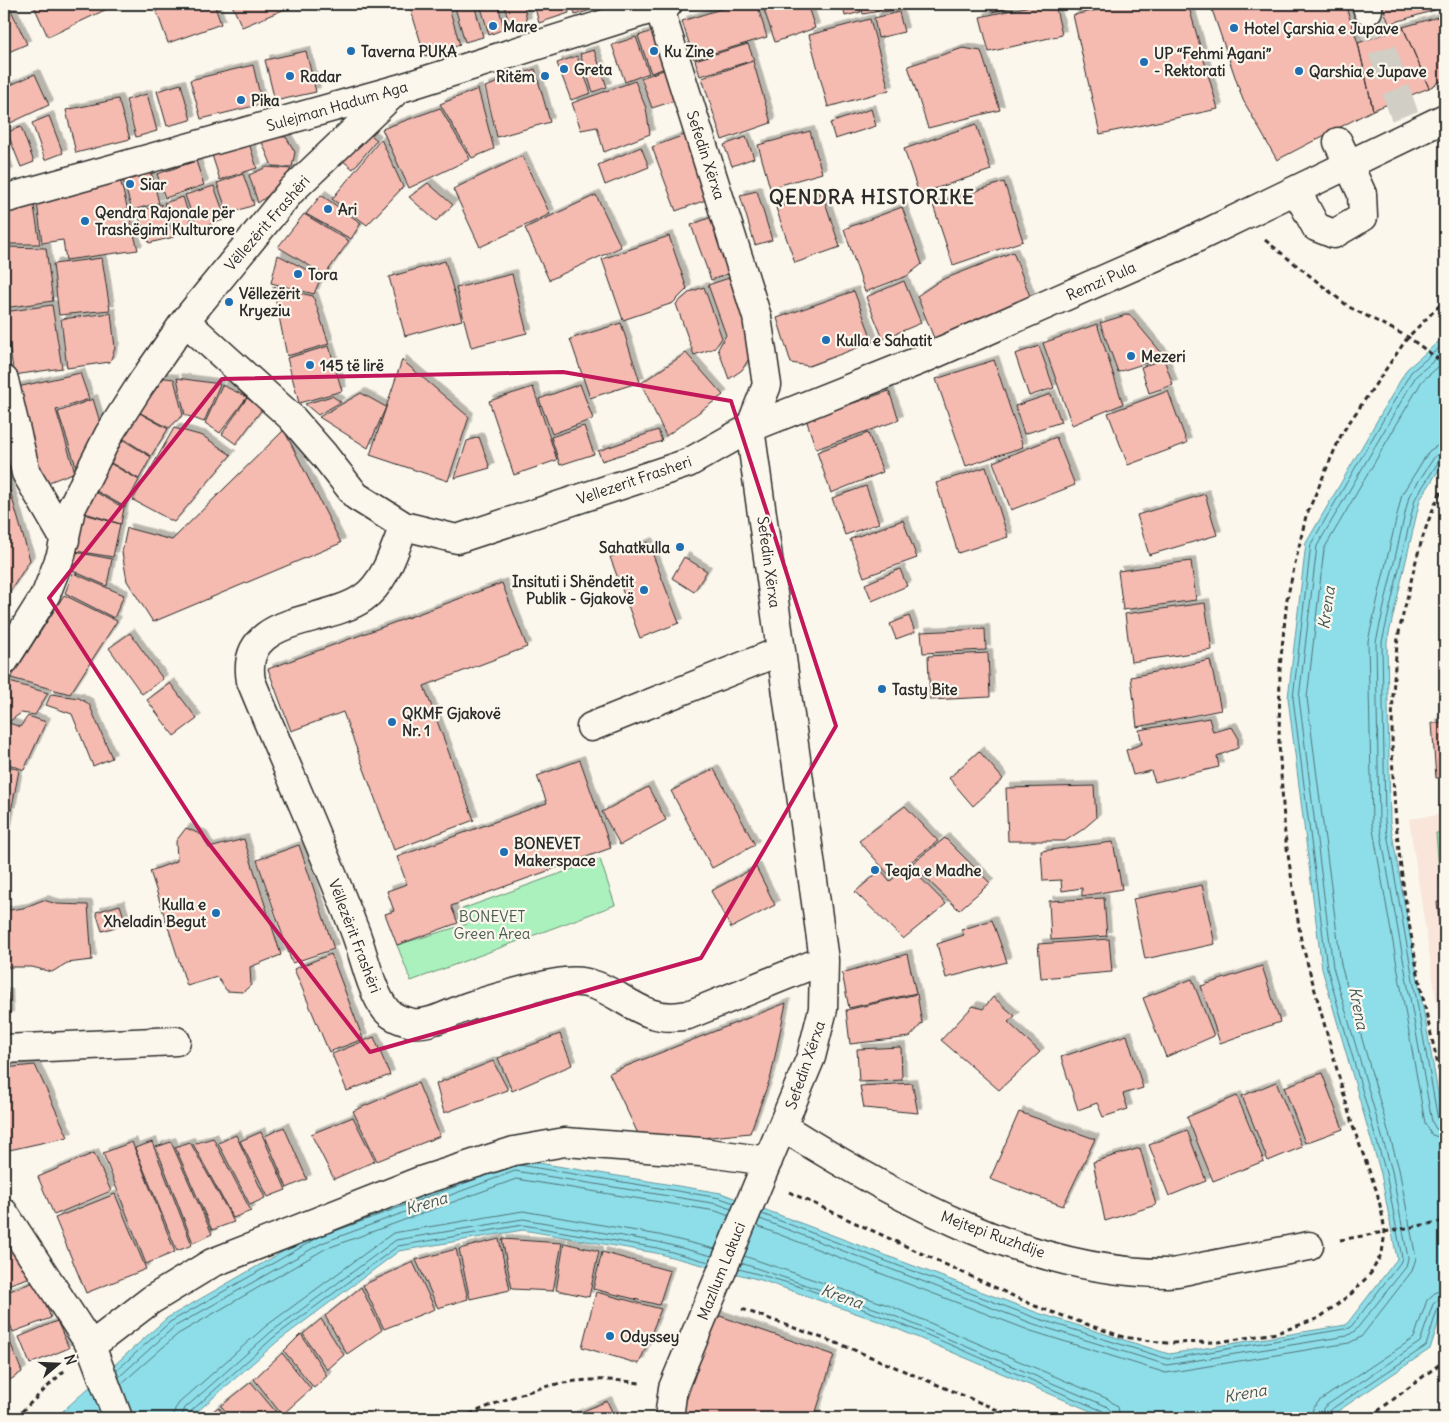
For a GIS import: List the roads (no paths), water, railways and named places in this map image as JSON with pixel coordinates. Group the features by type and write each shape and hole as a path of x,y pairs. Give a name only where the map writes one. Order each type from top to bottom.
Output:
{"street":[{"name":"Sulejman Hadum Aga","path":"4,199 398,89 664,5"},
{"name":"Sefedin Xërxa","path":"664,5 757,317 767,385 750,428 824,960 824,1009 810,1057 783,1127"},
{"name":"Vëllezërit Frashëri","path":"4,661 46,594 64,540 71,509 109,434 186,321 291,191 398,89"},
{"name":"Remzi Pula","path":"750,428 923,359 1184,244 1296,190 1343,153 1445,118"},
{"path":"1296,190 1316,227 1334,234 1363,217 1362,194 1343,153"},
{"path":"186,321 291,418 324,455 356,496 404,526"},
{"path":"4,380 26,473 64,540"},
{"name":"Vellezerit Frasheri","path":"404,526 457,540 688,464 750,428"},
{"name":"Vëllezërit Frashëri","path":"404,526 381,579 373,589 352,604 271,632 259,640 252,653 248,667 251,682 355,930 378,998 386,1011 399,1020 414,1023 429,1021 472,1005 566,982 599,985 645,1012 659,1017 674,1018 688,1015 824,960"},
{"path":"591,727 781,651"},
{"path":"4,1049 176,1041"},
{"name":"Mazllum Lakuci","path":"669,1418 673,1388 759,1180 783,1127"},
{"name":"Mejtepi Ruzhdije","path":"783,1127 858,1174 940,1216 1037,1252 1117,1270 1170,1273 1309,1246"},
{"path":"93,1353 151,1300 212,1264 420,1181 514,1150 565,1142 702,1152 759,1180"},
{"path":"4,1213 93,1353 118,1418"}],"water":[{"name":"Krena","path":"1445,336 1445,460 1420,500 1387,642 1390,822 1445,1132 1445,1302 1430,1349 1329,1417 1107,1418 881,1322 761,1280 656,1253 523,1230 399,1251 278,1341 190,1418 55,1418 167,1318 317,1232 514,1159 721,1193 1038,1313 1169,1354 1346,1325 1397,1259 1381,1174 1322,969 1288,698 1306,543 1407,369"}],"tunnel":[{"path":"1368,10 1411,134"}],"place":[{"name":"Mare","path":"493,26"},
{"name":"Hotel Çarshia e Jupave","path":"1234,28"},
{"name":"Taverna PUKA","path":"351,51"},
{"name":"Ku Zine","path":"654,51"},
{"name":"UP “Fehmi Agani” - Rektorati","path":"1144,62"},
{"name":"Greta","path":"564,69"},
{"name":"Qarshia e Jupave","path":"1299,71"},
{"name":"Radar","path":"290,76"},
{"name":"Ritëm","path":"545,76"},
{"name":"Pika","path":"241,100"},
{"name":"Siar","path":"130,184"},
{"name":"Ari","path":"328,209"},
{"name":"Qendra Rajonale për Trashëgimi Kulturore","path":"85,221"},
{"name":"Tora","path":"298,274"},
{"name":"Vëllezërit Kryeziu","path":"229,302"},
{"name":"Kulla e Sahatit","path":"826,340"},
{"name":"Mezeri","path":"1131,356"},
{"name":"145 të lirë","path":"310,365"},
{"name":"Sahatkulla","path":"680,547"},
{"name":"Insituti i Shëndetit Publik - Gjakovë","path":"644,590"},
{"name":"Tasty Bite","path":"882,689"},
{"name":"QKMF Gjakovë Nr. 1","path":"392,722"},
{"name":"BONEVET Makerspace","path":"504,852"},
{"name":"Teqja e Madhe","path":"875,870"},
{"name":"Kulla e Xheladin Begut","path":"216,913"},
{"name":"Odyssey","path":"610,1336"}],"district":[{"name":"QENDRA HISTORIKE","path":"872,196"}],"park label":[{"name":"BONEVET Green Area","path":"492,924"}]}
